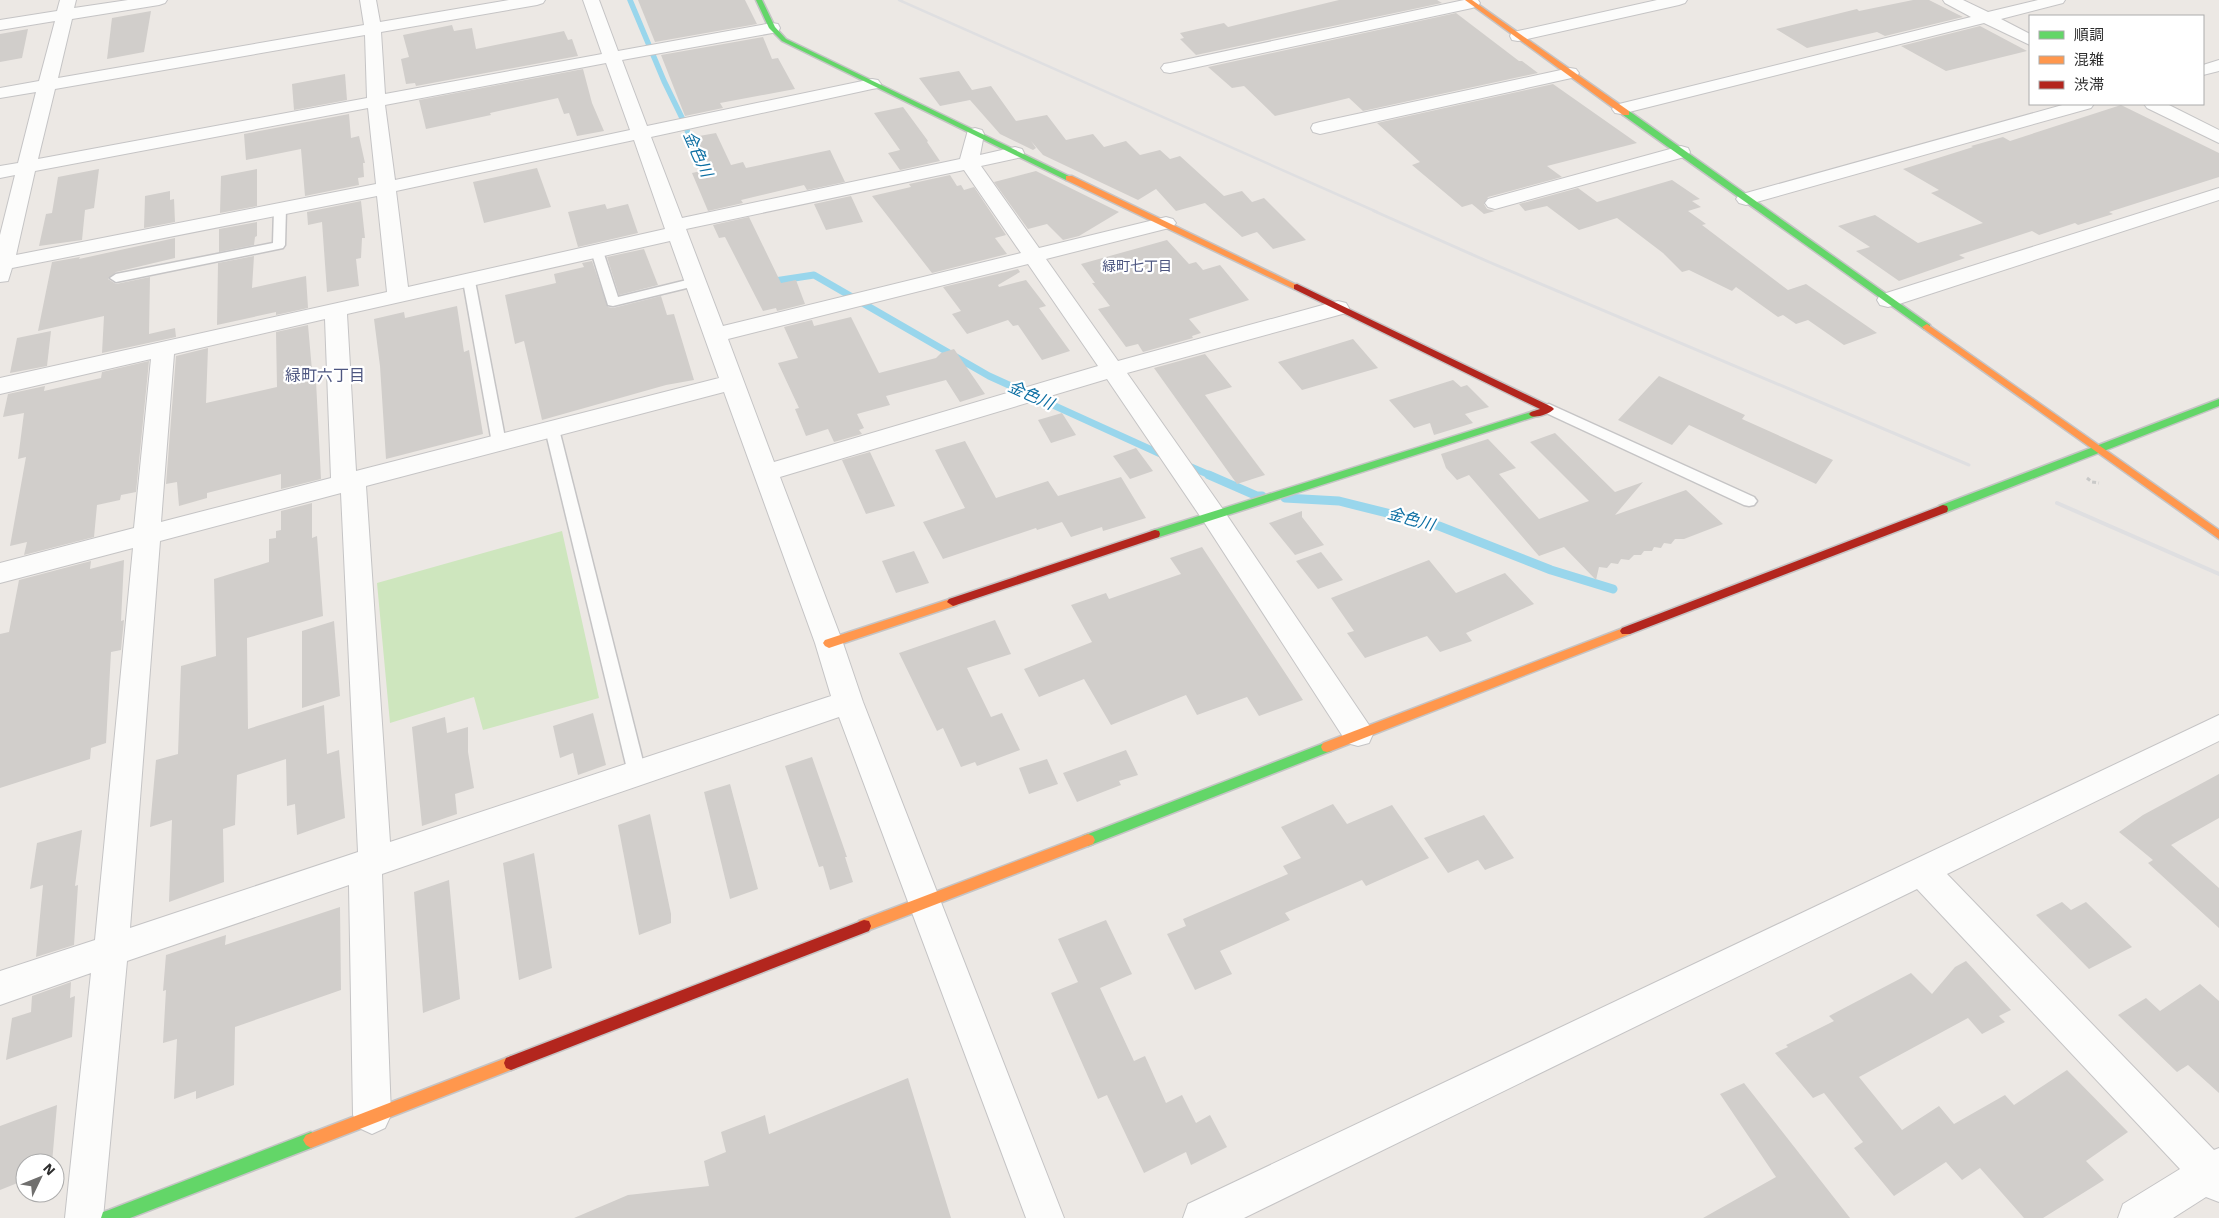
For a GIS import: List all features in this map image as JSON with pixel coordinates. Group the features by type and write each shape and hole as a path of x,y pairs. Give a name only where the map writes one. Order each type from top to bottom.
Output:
{"street":[{"path":"0,25 66,8 159,0"},
{"path":"368,0 373,29 376,101 398,296"},
{"path":"0,93 537,0"},
{"path":"591,0 829,643 848,702 1044,1218"},
{"path":"759,0 772,28 784,40 974,134 1166,223 1549,409"},
{"path":"1518,36 1679,0"},
{"path":"1951,0 2029,39"},
{"path":"1621,109 2057,0"},
{"path":"1170,68 1470,2 2219,535"},
{"path":"66,8 2,264 385,188 872,84"},
{"path":"0,172 612,56 772,28"},
{"path":"2204,70 2219,65"},
{"path":"1320,128 1570,73"},
{"path":"1746,198 2081,105"},
{"path":"2155,105 2219,137"},
{"path":"974,134 969,163 1213,515 1358,734"},
{"path":"1495,203 1681,152"},
{"path":"0,386 336,311 597,251 675,229 1015,153"},
{"path":"1888,300 2219,194"},
{"path":"715,335 1166,223"},
{"path":"766,473 1112,370 1338,308"},
{"path":"336,311 349,483 370,863 372,1115"},
{"path":"84,1218 111,950 163,349"},
{"path":"0,573 732,382"},
{"path":"109,1218 2219,402"},
{"path":"829,643 1213,515 1549,409"},
{"path":"0,988 848,702"},
{"path":"1202,1218 2219,727"},
{"path":"1922,871 2216,1174 2137,1218"}],"lane":[{"path":"116,278 279,245 280,208"},
{"path":"597,251 613,302 695,282"},
{"path":"469,280 499,443"},
{"path":"1549,409 1749,501"},
{"path":"552,429 637,773"}],"green space":[{"path":"562,531 599,698 483,730 474,697 390,723 377,583"}],"building":[{"path":"638,0 745,0 757,24 655,42"},
{"path":"1339,0 1437,0 1442,3 1196,55 1180,39 1184,38 1180,33 1224,23 1228,27"},
{"path":"1913,0 1929,0 1963,17 1885,36 1877,32 1807,48 1776,29 1857,9 1859,11"},
{"path":"151,11 144,52 107,59 112,18"},
{"path":"1456,13 1519,61 1522,61 1538,73 1363,111 1349,98 1275,116 1244,86 1232,88 1208,67"},
{"path":"452,25 454,31 472,28 476,49 564,31 568,40 572,39 578,56 416,86 415,83 406,84 401,59 409,57 403,35"},
{"path":"1980,26 2027,51 1946,71 1901,46"},
{"path":"28,29 22,58 0,62 0,34"},
{"path":"763,37 772,59 778,58 795,89 720,103 723,108 685,116 661,55"},
{"path":"583,69 592,103 604,131 577,136 569,113 564,114 558,98 426,129 419,100"},
{"path":"959,71 972,90 991,86 1016,121 1047,115 1066,140 1093,134 1104,147 1126,141 1140,155 1160,150 1170,159 1180,156 1224,196 1242,191 1252,202 1264,198 1306,240 1273,249 1257,232 1242,237 1205,203 1176,211 1156,189 1138,200 1043,155 1031,141 1036,148 1033,150 1000,134 970,100 940,106 919,78"},
{"path":"345,74 347,100 294,110 292,84"},
{"path":"1553,84 1637,143 1547,166 1562,177 1488,197 1484,204 1487,209 1495,211 1484,214 1472,204 1462,207 1412,165 1420,162 1377,123"},
{"path":"2121,105 2219,153 2219,177 2109,212 2113,214 2078,225 2075,223 2039,235 2032,231 1959,255 1965,258 1899,281 1856,251 1870,247 1838,226 1875,215 1918,243 1983,223 1931,193 1939,190 1903,169 2003,137 2010,141"},
{"path":"903,107 940,161 900,170 888,153 900,150 874,113"},
{"path":"349,114 351,138 359,136 365,163 363,163 364,177 358,178 359,185 305,196 301,149 246,160 244,134"},
{"path":"716,133 731,165 743,162 746,168 830,150 845,182 807,190 804,185 741,200 743,203 708,211 692,173 701,171 688,138"},
{"path":"537,168 551,207 484,223 473,182"},
{"path":"99,169 94,208 85,210 82,240 39,246 46,214 52,213 58,177"},
{"path":"257,169 257,206 220,213 221,176"},
{"path":"1036,171 1119,212 1079,236 1063,240 1047,224 1028,229 994,182"},
{"path":"950,175 957,186 961,185 964,190 974,187 1006,235 995,238 1007,254 932,273 872,196 911,187 909,184"},
{"path":"1672,180 1700,199 1692,201 1701,207 1688,211 1706,224 1702,225 1788,290 1806,284 1877,333 1844,345 1808,320 1796,324 1783,315 1778,317 1736,287 1732,291 1689,270 1682,272 1663,253 1617,218 1579,230 1547,206 1525,211 1519,204 1578,188 1597,202"},
{"path":"170,191 170,200 174,199 175,222 144,228 145,196"},
{"path":"851,196 863,222 826,230 814,204"},
{"path":"361,201 365,238 362,238 361,258 356,259 359,286 327,292 322,222 308,225 307,212"},
{"path":"605,204 607,209 628,204 638,233 578,247 568,212"},
{"path":"749,217 781,283 796,280 805,304 777,311 776,308 763,311 725,237 719,238 713,225"},
{"path":"257,222 257,236 255,237 254,245 219,252 219,229"},
{"path":"175,238 175,258 116,272 108,279 116,284 150,277 149,334 175,328 176,337 102,353 104,316 38,331 52,262 80,257 79,259"},
{"path":"1167,240 1189,264 1196,262 1203,270 1220,265 1249,300 1189,319 1201,333 1192,336 1193,338 1143,352 1138,344 1126,347 1098,309 1110,306 1092,283 1095,283 1081,264"},
{"path":"644,249 658,285 619,295 607,257"},
{"path":"254,256 252,288 306,276 308,308 276,315 276,312 217,325 218,263"},
{"path":"592,261 608,307 613,308 661,296 667,315 674,314 694,380 666,385 542,420 524,341 515,344 505,295 556,283 554,274 584,267 582,263"},
{"path":"1018,269 1020,272 998,285 999,287 1026,280 1046,306 1039,308 1070,351 1042,360 1018,325 1013,326 1008,320 967,334 952,314 961,311 943,287"},
{"path":"457,306 464,352 469,350 483,434 386,459 380,366 374,319 404,312 405,318"},
{"path":"851,317 879,373 936,358 941,353 954,349 985,394 960,402 946,380 886,396 890,405 857,414 864,428 859,430 862,434 834,442 828,429 806,436 795,409 799,408 778,363 798,358 784,327 812,320 814,326"},
{"path":"308,325 313,382 316,381 321,479 281,489 281,474 207,493 207,498 179,506 177,482 166,484 176,356 208,348 206,403 277,387 276,332"},
{"path":"51,331 47,366 10,373 17,338"},
{"path":"1353,339 1378,368 1302,390 1278,362"},
{"path":"1205,354 1232,387 1205,395 1265,475 1237,484 1154,368"},
{"path":"149,361 136,492 121,495 120,500 97,505 94,537 24,555 27,542 10,546 26,457 18,459 24,413 3,417 8,394 45,386 44,391 101,378 102,372"},
{"path":"1659,376 1745,415 1742,419 1833,460 1816,484 1689,425 1672,445 1618,420"},
{"path":"1453,380 1461,387 1467,385 1489,407 1465,414 1473,423 1434,435 1430,423 1414,428 1389,400"},
{"path":"1062,413 1076,435 1051,443 1038,420"},
{"path":"1555,433 1615,492 1643,482 1615,515 1686,490 1723,524 1684,539 1675,539 1671,544 1664,543 1661,548 1654,547 1652,551 1644,551 1641,555 1634,555 1629,560 1621,559 1618,564 1611,563 1607,568 1599,567 1596,580 1564,547 1539,556 1469,475 1457,480 1446,468 1441,454 1488,439 1516,468 1499,474 1539,519 1589,501 1530,442"},
{"path":"965,441 996,498 1048,481 1058,496 1121,477 1146,518 1103,531 1102,527 1071,537 1062,522 1037,530 1036,528 943,559 923,522 965,508 935,450"},
{"path":"1136,448 1153,471 1130,479 1113,456"},
{"path":"870,452 895,506 866,514 842,460"},
{"path":"312,503 312,538 317,536 323,616 247,638 248,729 324,705 327,754 339,750 345,818 297,835 295,804 287,806 286,759 237,775 235,825 223,829 224,882 169,902 172,820 150,827 156,760 178,754 181,666 216,656 214,579 269,562 269,539 276,538 276,531 281,530 281,511"},
{"path":"1302,511 1302,517 1324,545 1295,555 1269,523"},
{"path":"1202,547 1303,700 1259,716 1247,697 1197,715 1186,695 1111,725 1084,679 1039,697 1024,669 1092,642 1071,605 1106,593 1109,599 1181,574 1170,558"},
{"path":"914,551 929,583 896,593 882,561"},
{"path":"1321,552 1343,580 1318,589 1296,561"},
{"path":"124,560 121,621 124,620 121,650 111,652 106,743 91,748 90,759 0,788 0,634 9,632 19,580 91,561 90,569"},
{"path":"1429,560 1456,593 1505,573 1534,604 1466,633 1472,641 1440,652 1427,636 1365,658 1347,633 1354,631 1331,598"},
{"path":"995,620 1011,654 967,668 991,717 1002,713 1020,750 977,766 975,762 961,767 943,728 937,731 899,653"},
{"path":"334,621 340,696 302,708 302,631"},
{"path":"593,713 606,765 578,775 573,753 560,758 553,726"},
{"path":"445,717 447,733 468,727 468,752 474,788 455,794 457,814 422,826 412,727"},
{"path":"1126,750 1138,775 1119,781 1121,785 1077,802 1063,773"},
{"path":"812,757 847,857 845,857 853,882 830,890 823,866 819,867 785,766"},
{"path":"1047,759 1058,784 1029,794 1019,768"},
{"path":"2219,774 2219,818 2171,845 2219,888 2219,928 2148,863 2153,860 2119,832 2143,815"},
{"path":"730,784 758,889 730,899 704,792"},
{"path":"1333,804 1347,824 1392,805 1429,858 1366,886 1362,880 1285,913 1290,920 1220,951 1232,974 1195,990 1167,934 1186,926 1183,919 1288,874 1283,866 1301,858 1281,827"},
{"path":"650,814 671,914 671,923 639,935 618,825"},
{"path":"1484,815 1514,858 1485,870 1478,860 1448,873 1424,838"},
{"path":"82,830 75,886 78,885 74,945 36,957 43,885 30,889 37,843"},
{"path":"534,853 552,968 519,980 503,863"},
{"path":"449,880 460,999 423,1013 414,892"},
{"path":"2062,902 2071,910 2086,902 2132,947 2089,969 2036,915"},
{"path":"340,907 341,990 235,1027 234,1085 196,1099 196,1091 174,1099 177,1039 163,1043 166,990 163,991 166,955 226,935 225,945"},
{"path":"1106,920 1132,974 1100,988 1134,1061 1145,1056 1166,1103 1182,1095 1196,1123 1210,1115 1227,1147 1191,1165 1186,1152 1144,1173 1107,1095 1098,1099 1051,993 1078,982 1058,939"},
{"path":"1966,961 2011,1010 1999,1016 2005,1022 1982,1034 1968,1018 1859,1077 1902,1130 1939,1106 1954,1124 2005,1095 2014,1105 2067,1070 2128,1132 2086,1161 2104,1180 2043,1218 2024,1218 1980,1168 1962,1180 1946,1162 1894,1196 1854,1148 1863,1142 1824,1093 1813,1098 1775,1053 1788,1047 1786,1045 1834,1021 1829,1016 1911,973 1932,994 1955,967"},
{"path":"71,982 70,998 75,996 72,1037 6,1060 12,1018 31,1012 32,996"},
{"path":"2200,984 2219,1001 2219,1093 2188,1065 2177,1072 2118,1015 2146,998 2160,1011"},
{"path":"908,1078 951,1218 574,1218 628,1195 709,1186 704,1161 726,1152 721,1132 765,1115 769,1134"},
{"path":"1744,1083 1850,1218 1703,1218 1776,1177 1720,1094"},
{"path":"57,1105 53,1153 15,1153 15,1184 0,1190 0,1126"}],"waterway":[{"name":"金色川","path":"630,0 664,81 685,124 693,148"},
{"name":"金色川","path":"768,282 814,275 989,376 1165,456"},
{"name":"金色川","path":"1184,464 1212,476"},
{"name":"金色川","path":"1209,475 1257,496 1262,496"},
{"name":"金色川","path":"1285,498 1339,501 1439,526 1551,570 1613,589"}],"railway":[{"path":"899,0 1377,212"},
{"path":"1374,211 1489,262 1969,465"},
{"path":"2057,503 2219,574"}],"traffic: fast":[{"path":"759,0 772,28 784,40 1069,178"},
{"path":"1626,113 1927,327"},
{"path":"1943,509 2219,402"},
{"path":"1155,534 1534,414"},
{"path":"1088,840 1327,747"},
{"path":"109,1218 311,1140"}],"traffic: slow":[{"path":"1468,0 1626,113"},
{"path":"1069,178 1297,287"},
{"path":"1927,327 2219,535"},
{"path":"829,643 953,602"},
{"path":"1327,747 1626,631"},
{"path":"864,926 1088,840"},
{"path":"311,1140 511,1063"}],"traffic: jam":[{"path":"1297,287 1549,409 1534,414"},
{"path":"1626,631 1943,509"},
{"path":"953,602 1155,534"},
{"path":"511,1063 864,926"}],"district":[{"name":"緑町七丁目","path":"1137,266"},
{"name":"緑町六丁目","path":"325,375"}]}
